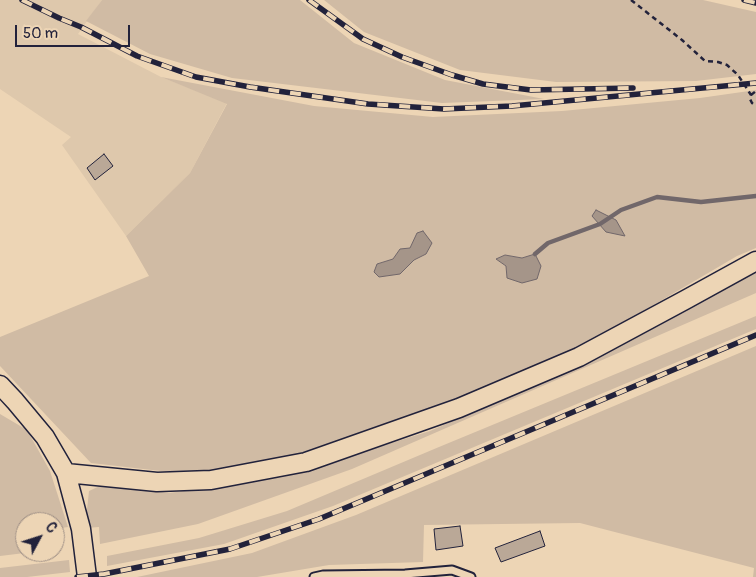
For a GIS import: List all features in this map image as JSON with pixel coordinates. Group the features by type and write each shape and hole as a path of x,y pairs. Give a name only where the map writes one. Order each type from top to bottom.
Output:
{"street":[{"path":"66,473 157,482 211,480 306,462 460,408 579,357 756,261"},
{"path":"0,385 45,437 66,473 81,529 88,577"}],"lane":[{"path":"314,577 323,575 405,574 452,570 471,577"}],"path":[{"path":"631,0 682,40 705,61 727,65 738,76 750,95 752,103 756,106"},
{"path":"750,95 756,92"}],"shaded area":[{"path":"0,0 102,0 78,34 161,77 227,103 190,173 126,236 62,145 71,137 0,89"},
{"path":"102,0 300,0 354,43 445,80 544,99 442,103 232,78 150,54 86,21"},
{"path":"324,0 703,0 756,12 756,74 696,81 556,82 460,70 364,32"},
{"path":"161,77 314,106 433,117 562,111 700,98 756,90 756,248 737,256 565,357 467,397 293,458 187,474 91,463 0,366 0,337 149,276 126,236 190,173 227,104","holes":["410,248 426,254 414,260 400,274 377,264 393,259","535,254 507,278 506,266 496,259 505,255 522,258"]},
{"path":"596,210 616,220 625,236 606,232 592,216"},
{"path":"423,231 432,243 426,254 414,260 400,274 379,277 374,272 377,264 393,259 400,249 410,248 417,233"},
{"path":"535,254 541,266 537,279 522,283 507,278 506,266 496,259 505,255 522,258"},
{"path":"756,269 756,293 352,469 198,524 100,544 99,527 85,528 89,491 104,484 169,493 283,477 430,431 590,361"},
{"path":"756,316 756,329 333,506 224,544 107,566 107,556 199,538 287,511"},
{"path":"756,346 756,577 753,577 754,568 580,523 424,525 423,562 329,565 257,577 137,577 252,553 356,515"},
{"path":"0,414 27,430 50,471 63,512 15,512 15,554 0,556"},
{"path":"69,560 70,572 27,577 0,577 0,568 65,562"}],"building":[{"path":"104,154 113,166 95,180 87,168"},
{"path":"460,526 463,546 436,550 434,529"},
{"path":"540,531 545,546 501,562 495,548"}],"waterway":[{"path":"535,254 548,243 600,224 621,210 657,197 701,202 756,196"}],"railway":[{"path":"22,0 81,27 137,56 196,77 250,87 368,104 444,109 512,106 756,83"},
{"path":"309,0 363,39 402,57 483,84 531,90 633,88"},
{"path":"744,0 756,3"},
{"path":"77,577 104,574 230,549 319,519 756,335"}]}
